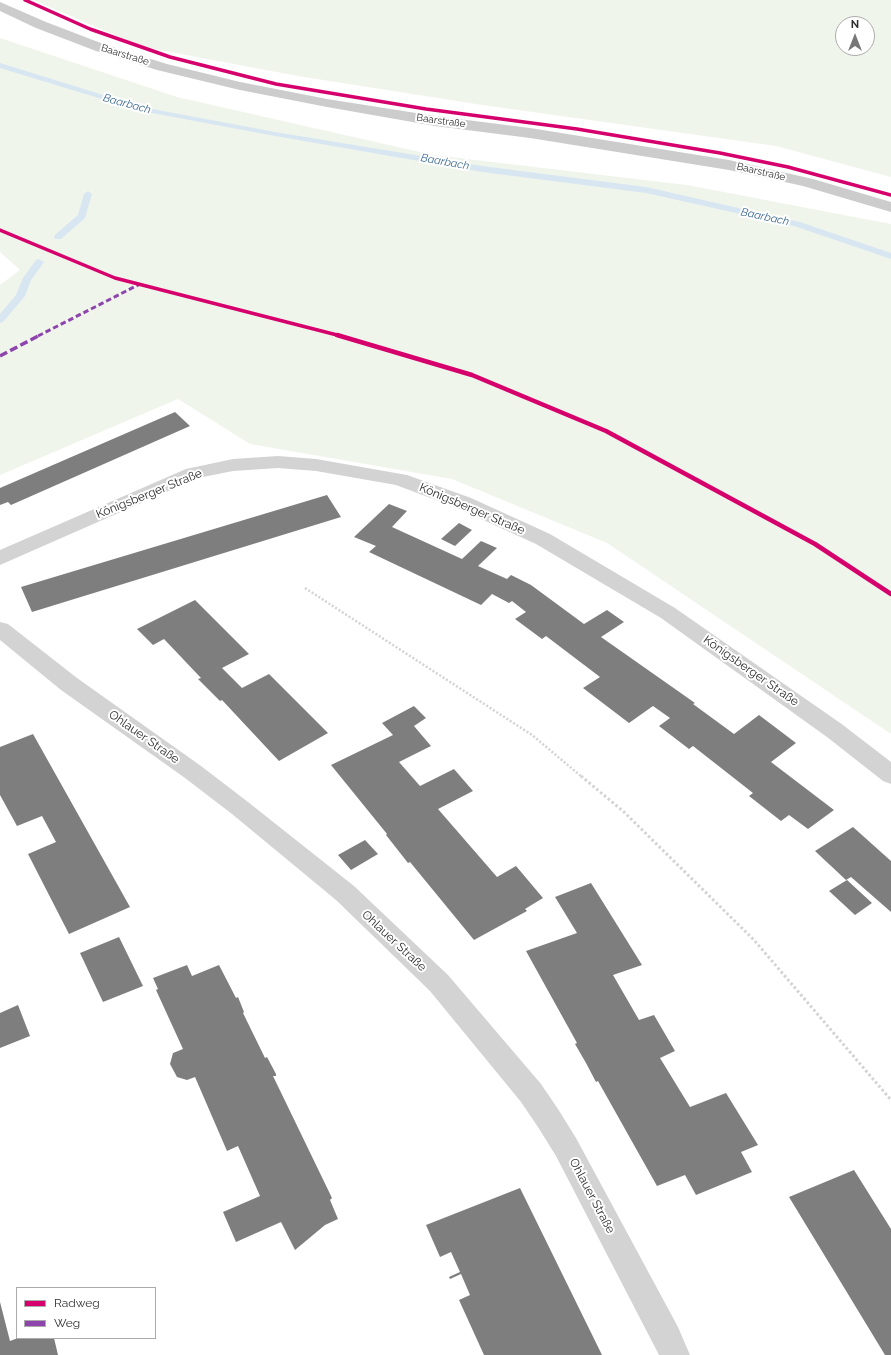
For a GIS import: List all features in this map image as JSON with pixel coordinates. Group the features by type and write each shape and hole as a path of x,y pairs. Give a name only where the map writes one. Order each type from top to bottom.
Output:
{"main road":[{"name":"Baarstraße","path":"0,6 41,25 101,48 162,66 240,86 327,103 428,120 530,133 729,165 807,182 891,207"}],"street":[{"name":"Königsberger Straße","path":"0,558 193,473 233,465 278,462 316,465 400,479 464,503 542,539 668,613 835,731 891,775"},
{"name":"Ohlauer Straße","path":"0,629 69,684 193,772 240,808 345,893 439,983 526,1087 548,1118 566,1147 664,1330 675,1355"}],"path":[{"path":"305,588 532,735 624,812 754,940 891,1100"}],"shaded area":[{"path":"33,0 891,0 891,177 776,146 482,105 298,76 143,47"},
{"path":"0,38 177,97 433,155 687,185 891,224 891,734 607,543 452,479 250,444 178,399 0,475 0,285 20,270 0,252"}],"building":[{"path":"175,412 190,426 11,505 8,502 0,505 0,488"},
{"path":"327,495 341,517 32,612 21,587"},
{"path":"389,504 407,511 392,527 462,559 481,541 497,548 478,566 507,579 511,575 531,585 584,624 607,610 624,622 601,637 695,703 693,704 734,734 759,715 796,743 771,762 834,810 808,829 789,815 781,821 749,796 753,793 693,746 689,749 659,726 670,718 653,706 629,723 583,688 600,677 546,636 542,639 515,619 526,612 512,601 509,603 492,594 481,605 369,552 376,546 354,537"},
{"path":"459,523 472,530 455,546 441,539"},
{"path":"195,600 249,654 222,668 242,688 269,674 328,733 279,761 222,700 220,701 198,679 201,678 164,639 153,645 137,629"},
{"path":"414,706 426,718 414,726 431,746 399,762 420,786 454,769 473,791 438,809 497,877 516,866 543,898 525,909 527,911 474,940 410,862 408,863 386,835 387,834 331,765 393,735 382,723"},
{"path":"33,734 130,907 69,934 28,854 56,842 42,816 17,826 0,795 0,747"},
{"path":"853,827 891,861 891,912 851,877 846,880 815,851"},
{"path":"365,840 378,854 351,870 338,855"},
{"path":"847,880 872,903 855,915 829,891"},
{"path":"591,883 642,965 613,975 639,1020 654,1015 675,1051 660,1058 690,1107 726,1093 758,1145 741,1152 752,1172 696,1195 685,1175 657,1186 598,1081 596,1082 575,1044 577,1043 526,951 577,933 555,897"},
{"path":"119,937 143,986 103,1002 80,953"},
{"path":"187,965 192,976 219,965 236,998 238,997 244,1012 243,1013 265,1058 267,1057 276,1074 276,1076 273,1076 332,1198 330,1200 338,1219 325,1225 295,1250 281,1222 236,1242 223,1212 260,1196 238,1146 227,1151 195,1077 187,1080 177,1077 170,1064 173,1053 183,1049 156,990 158,989 153,978"},
{"path":"18,1005 30,1036 0,1048 0,1013"},
{"path":"854,1170 891,1229 891,1355 885,1355 789,1197"},
{"path":"520,1188 602,1355 484,1355 459,1300 470,1295 461,1274 450,1279 449,1277 460,1272 451,1252 440,1257 426,1225"},
{"path":"0,1302 10,1341 16,1339 54,1339 58,1355 0,1355"}],"waterway":[{"name":"Baarbach","path":"0,65 141,109 275,134 482,169 646,190 797,224 891,256"},
{"path":"58,237 82,216 88,194"},
{"path":"0,320 20,296 26,280 39,262"}],"marked path":[{"path":"0,356 140,284"}],"cycle path":[{"path":"25,0 90,29 170,57 276,84 426,109 577,129 720,153 788,167 891,195"},
{"path":"0,230 115,278 330,333 472,375 606,431 815,544 891,594"}]}
